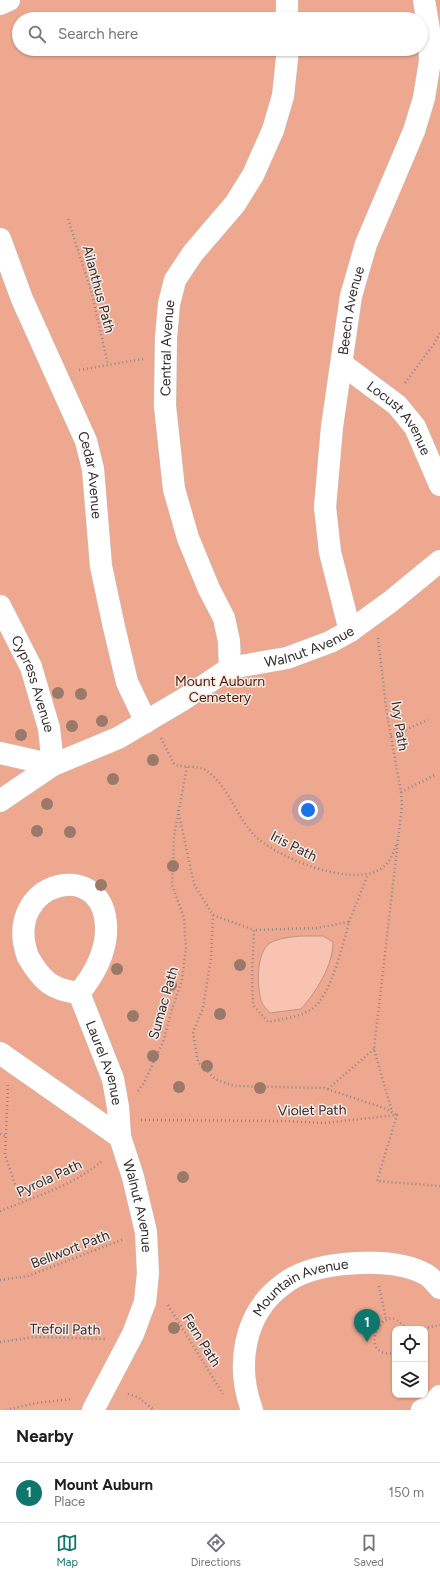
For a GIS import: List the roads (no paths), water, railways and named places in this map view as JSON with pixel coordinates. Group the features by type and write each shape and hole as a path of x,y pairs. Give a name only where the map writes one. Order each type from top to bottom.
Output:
{"lane":[{"path":"0,4 9,0"},
{"path":"286,0 287,12"},
{"name":"Beech Avenue","path":"424,0 426,12"},
{"name":"Beech Avenue","path":"350,631 330,552 325,507 331,434 351,296 366,244 414,131 424,98 430,62 428,24"},
{"name":"Central Avenue","path":"230,668 229,641 224,618 188,538 174,489 165,406 169,304 175,280 193,252 235,204 253,175 273,130 283,96 287,56"},
{"name":"Cedar Avenue","path":"0,239 22,299 86,440 93,469 101,566 114,627 127,682 148,720"},
{"name":"Locust Avenue","path":"342,364 397,405 415,428 440,485"},
{"name":"Walnut Avenue","path":"0,802 53,765 94,749 148,720 230,668 287,658 330,642 350,631 374,614 440,561"},
{"name":"Cypress Avenue","path":"0,606 31,667 49,728 53,765"},
{"path":"0,753 53,765"},
{"path":"58,885 78,886 94,895 102,906 106,924 105,950 93,976 80,993 62,991 48,984 34,968 23,949 20,929 20,913 30,898 42,889 58,885"},
{"name":"Laurel Avenue","path":"80,993 113,1079 120,1130"},
{"path":"5,1057 120,1130"},
{"name":"Walnut Avenue","path":"99,1399 129,1341 145,1302 148,1273 146,1232 120,1130"},
{"name":"Mountain Avenue","path":"252,1410 246,1396 243,1375 243,1355 248,1333 262,1306 281,1285 313,1269 343,1264 374,1262 405,1267 427,1276 440,1288"},
{"path":"422,1410 432,1405 440,1396"}],"place":[{"name":"Mount Auburn","path":"367,1342"}],"park label":[{"name":"Mount Auburn Cemetery","path":"220,690"}]}
